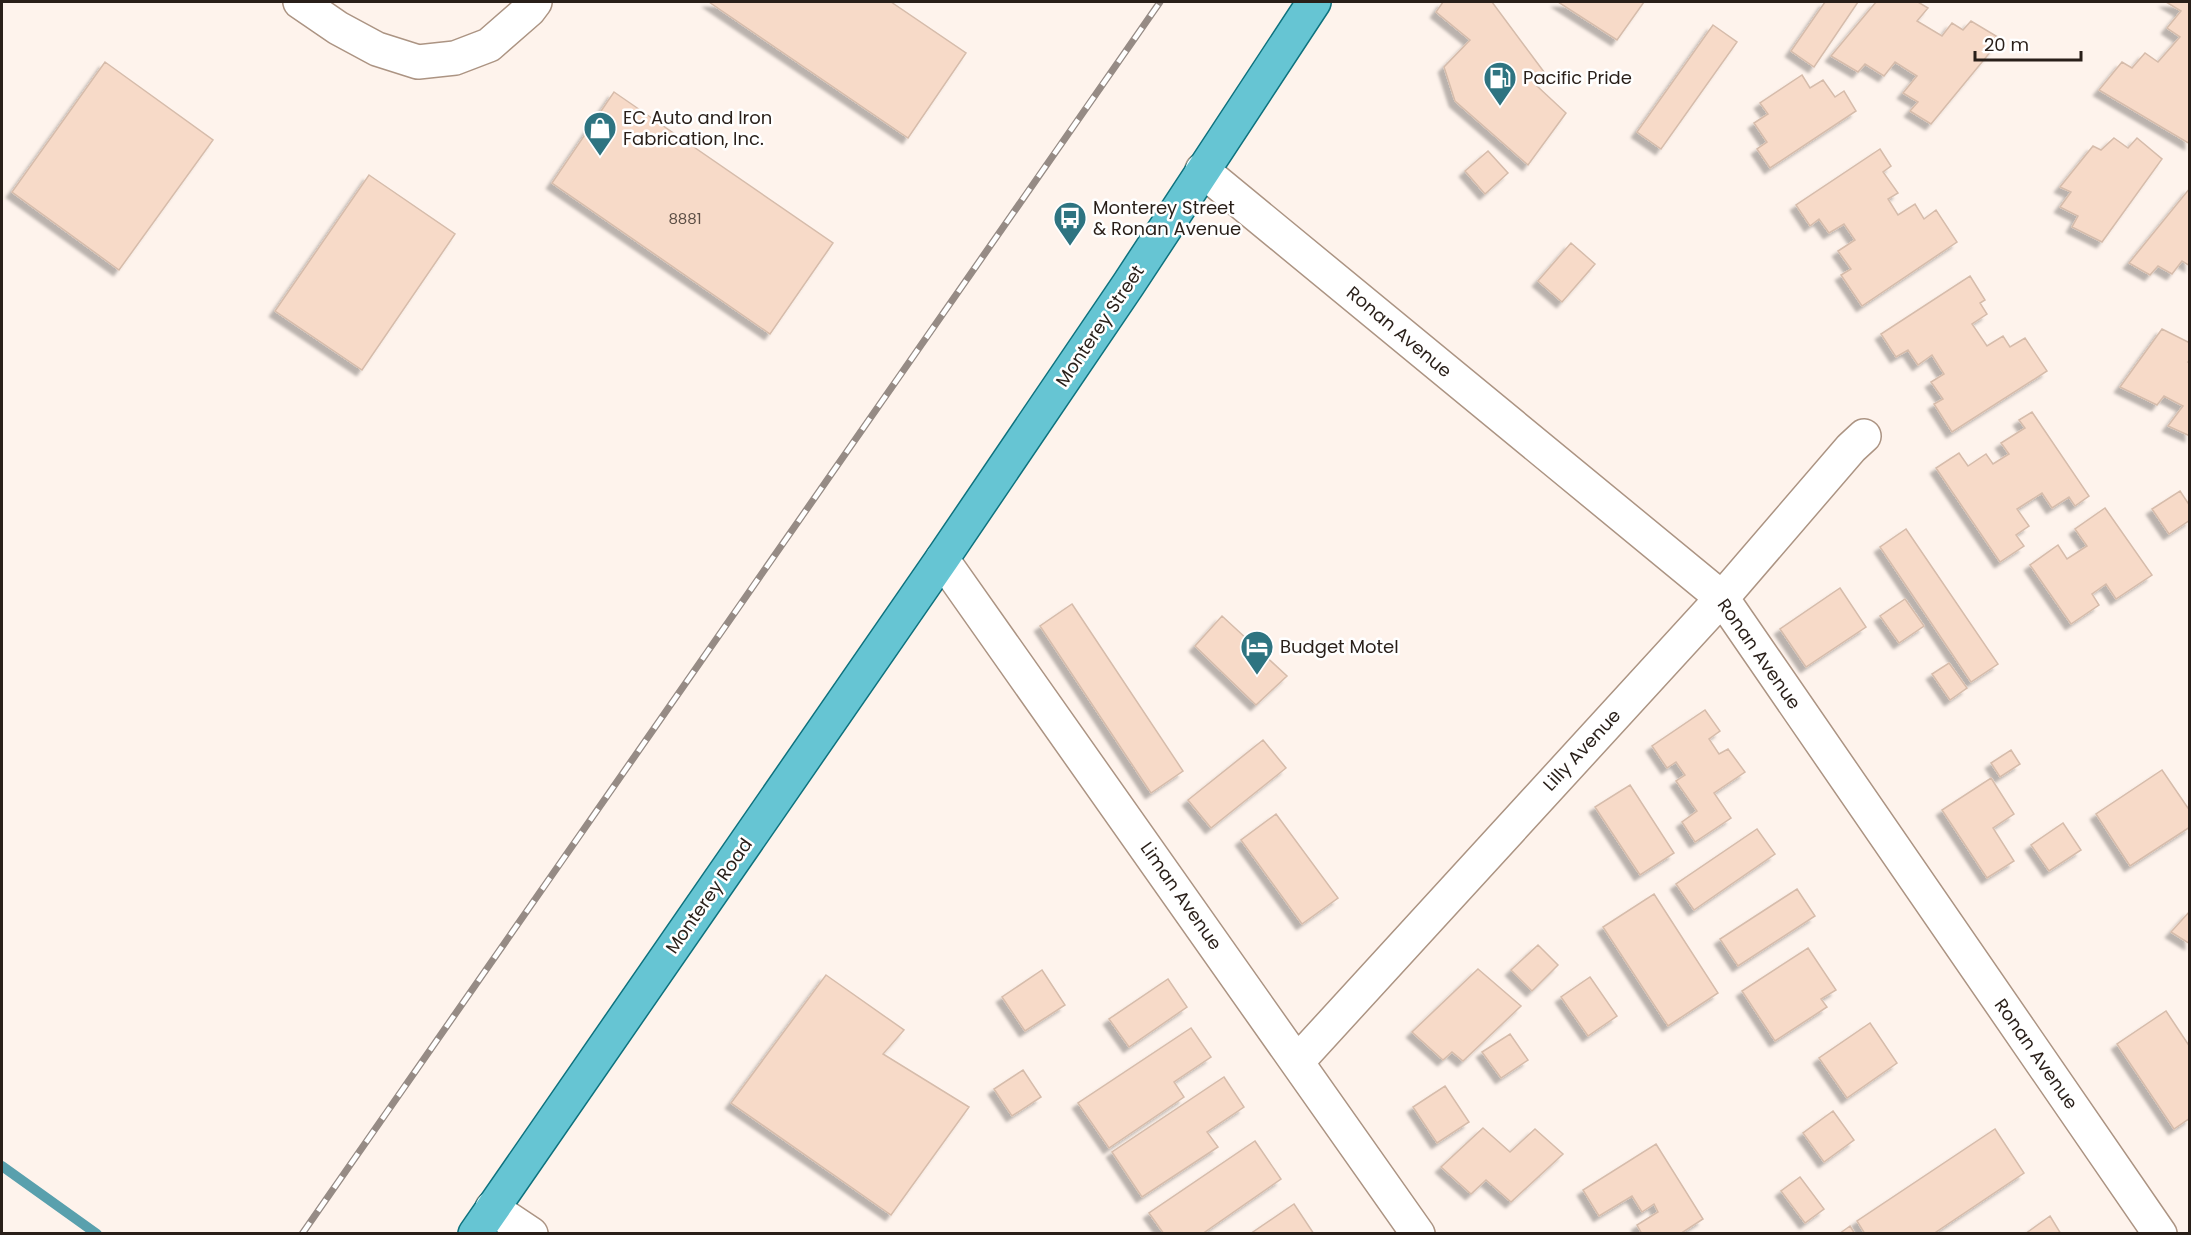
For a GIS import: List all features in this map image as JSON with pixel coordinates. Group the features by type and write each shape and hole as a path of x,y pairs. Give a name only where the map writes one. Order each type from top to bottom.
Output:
{"main road":[{"name":"Monterey Street","path":"942,559 1128,285 1314,2"},
{"name":"Monterey Road","path":"484,1221 942,559"}],"street":[{"path":"300,2 338,28 376,49 418,62 454,58 489,45 535,2"},
{"name":"Ronan Avenue","path":"1202,170 1722,598 2160,1233"},
{"name":"Lilly Avenue","path":"1297,1062 1722,598 1851,448 1864,436"},
{"name":"Liman Avenue","path":"942,559 1418,1233"},
{"path":"484,1221 531,1233"}],"building":[{"path":"709,2 891,2 966,53 908,138"},
{"path":"1443,2 1492,2 1547,76 1537,86 1566,113 1528,165 1455,101 1444,67 1470,40 1436,12"},
{"path":"1558,2 1644,2 1617,40"},
{"path":"1825,2 1858,2 1814,67 1791,51"},
{"path":"1876,2 1918,2 1928,8 1917,21 1942,36 1952,23 1963,30 1971,21 2001,39 1931,124 1910,111 1918,102 1903,93 1917,76 1895,62 1884,76 1865,64 1858,72 1831,56"},
{"path":"2166,2 2190,2 2190,144 2099,90 2122,62 2132,68 2145,53 2158,62 2180,37 2167,28 2181,11"},
{"path":"1713,25 1737,42 1661,149 1637,132"},
{"path":"105,62 213,140 119,270 12,192"},
{"path":"1802,75 1810,88 1823,80 1835,97 1844,91 1856,111 1770,168 1757,149 1767,142 1754,123 1768,114 1760,103"},
{"path":"614,92 833,243 770,334 552,183"},
{"path":"2114,138 2128,148 2137,138 2162,159 2102,242 2072,227 2078,216 2060,207 2071,192 2060,187 2093,146 2101,150"},
{"path":"1880,149 1891,166 1883,172 1898,193 1888,199 1898,215 1915,204 1924,219 1936,210 1957,242 1862,306 1841,275 1851,269 1838,251 1855,240 1844,224 1829,233 1819,219 1810,226 1796,205"},
{"path":"1488,151 1508,173 1485,194 1465,171"},
{"path":"369,175 455,234 362,370 275,311"},
{"path":"2190,188 2190,266 2182,261 2172,274 2158,266 2150,275 2129,263"},
{"path":"1571,243 1595,264 1562,302 1538,281"},
{"path":"1970,276 1985,300 1980,303 1987,314 1972,324 1987,346 2003,336 2010,347 2025,338 2047,371 1952,432 1934,404 1943,399 1931,382 1944,374 1932,355 1918,365 1908,350 1896,357 1881,334"},
{"path":"2162,329 2190,343 2188,362 2190,363 2190,436 2168,426 2183,406 2164,396 2157,405 2120,387"},
{"path":"2032,412 2089,496 2075,506 2069,497 2052,508 2042,493 2017,509 2029,526 2016,535 2024,546 2000,562 1936,468 1959,453 1968,466 1986,454 1993,464 2009,454 2001,443 2025,428 2019,420"},
{"path":"2180,491 2190,506 2190,520 2169,534 2152,509"},
{"path":"2105,508 2152,575 2116,599 2106,584 2092,594 2099,605 2071,624 2030,565 2058,545 2067,559 2087,546 2075,529"},
{"path":"1906,529 1998,664 1971,682 1880,547"},
{"path":"1840,588 1866,627 1806,667 1780,629"},
{"path":"1905,599 1924,626 1899,643 1880,616"},
{"path":"1072,604 1183,771 1151,793 1040,626"},
{"path":"1222,616 1287,676 1256,705 1195,646"},
{"path":"1949,663 1967,688 1950,700 1932,674"},
{"path":"1705,710 1720,731 1709,739 1719,754 1728,749 1745,772 1714,793 1731,818 1695,842 1682,822 1697,811 1676,781 1685,775 1676,762 1667,768 1652,746"},
{"path":"1263,740 1286,768 1211,828 1188,800"},
{"path":"2011,750 2020,764 2000,777 1991,763"},
{"path":"2162,770 2190,811 2190,827 2130,866 2096,814"},
{"path":"1991,778 2014,814 1993,828 2014,861 1987,878 1942,810"},
{"path":"1630,785 1674,853 1640,875 1595,807"},
{"path":"1276,814 1338,898 1302,924 1241,840"},
{"path":"2063,823 2081,850 2049,871 2031,845"},
{"path":"1757,829 1775,854 1694,910 1676,884"},
{"path":"1797,889 1815,916 1738,966 1720,939"},
{"path":"1654,894 1718,993 1668,1026 1603,927"},
{"path":"2190,911 2190,944 2171,932"},
{"path":"1538,945 1558,965 1532,991 1511,970"},
{"path":"1808,948 1836,990 1821,999 1827,1007 1775,1041 1742,991"},
{"path":"1478,969 1521,1006 1463,1061 1452,1052 1443,1060 1412,1032"},
{"path":"1042,970 1065,1005 1025,1031 1002,997"},
{"path":"826,975 904,1030 883,1054 969,1107 891,1215 731,1103"},
{"path":"1590,977 1617,1016 1588,1036 1561,997"},
{"path":"1168,979 1187,1007 1129,1047 1109,1019"},
{"path":"2166,1011 2190,1047 2190,1118 2174,1129 2117,1044"},
{"path":"1870,1023 1897,1063 1847,1098 1819,1058"},
{"path":"1191,1028 1211,1057 1174,1082 1184,1097 1109,1148 1078,1103"},
{"path":"1510,1034 1528,1060 1501,1078 1482,1052"},
{"path":"1023,1070 1041,1097 1012,1116 994,1089"},
{"path":"1224,1077 1244,1107 1207,1132 1218,1147 1142,1197 1112,1152"},
{"path":"1445,1086 1469,1122 1437,1143 1413,1107"},
{"path":"1833,1111 1854,1140 1824,1162 1803,1133"},
{"path":"1483,1128 1510,1152 1535,1129 1563,1154 1511,1202 1486,1180 1471,1194 1441,1167"},
{"path":"1995,1129 2024,1173 1933,1234 1865,1234 1857,1221"},
{"path":"1255,1141 1281,1179 1202,1234 1164,1234 1149,1213"},
{"path":"1656,1144 1703,1219 1680,1234 1642,1234 1637,1225 1658,1212 1654,1204 1642,1212 1632,1196 1599,1216 1583,1190"},
{"path":"1800,1177 1824,1209 1805,1223 1781,1191"},
{"path":"1294,1204 1314,1234 1250,1234"},
{"path":"2050,1216 2061,1234 2025,1234"},
{"path":"1850,1226 1855,1234 1839,1234"}],"waterway":[{"path":"2,1166 97,1234"}],"railway":[{"path":"302,1234 1160,2"}],"place":[{"name":"Pacific Pride","path":"1500,107"},
{"name":"EC Auto and Iron Fabrication, Inc.","path":"600,157"},
{"name":"Monterey Street & Ronan Avenue","path":"1070,247"},
{"name":"Budget Motel","path":"1257,676"}]}
